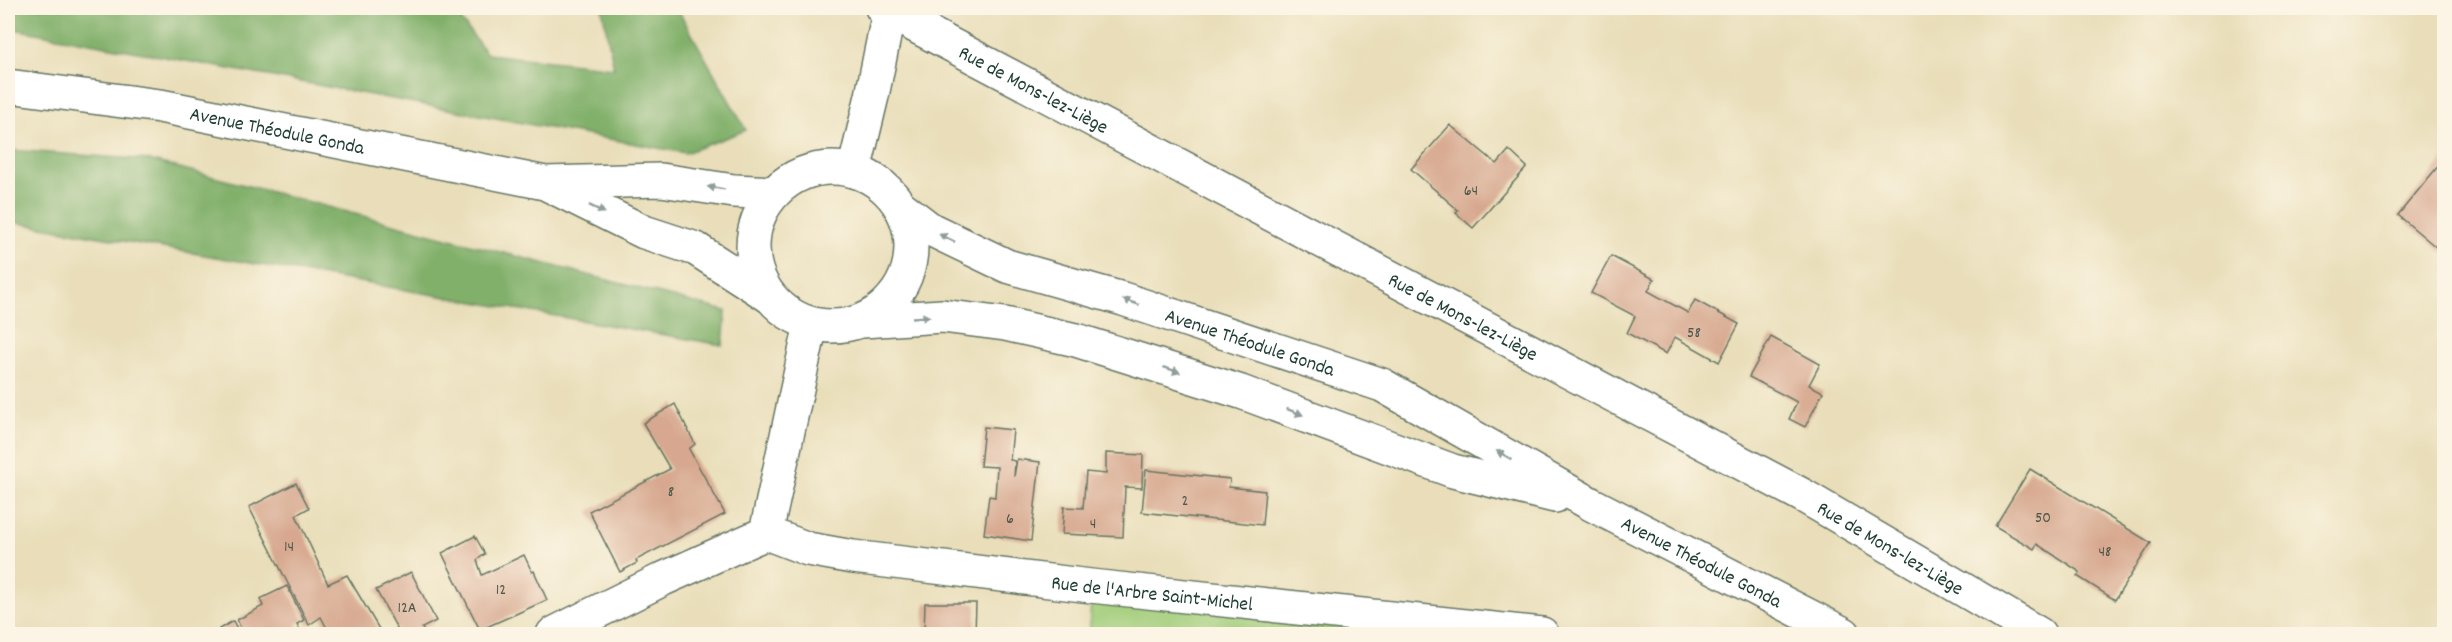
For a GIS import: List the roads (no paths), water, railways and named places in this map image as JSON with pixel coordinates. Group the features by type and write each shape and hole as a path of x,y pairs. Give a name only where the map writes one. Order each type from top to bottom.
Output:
{"main road":[{"path":"854,171 872,96 885,10"},
{"name":"Rue de Mons-lez-Liège","path":"885,10 1802,495 2039,634"},
{"name":"Avenue Théodule Gonda","path":"8,86 160,106 545,183 661,180 735,191 774,193"},
{"path":"832,168 854,171 872,178 887,190 900,206 909,226 911,250 908,272 897,292 882,309 862,321 837,327 811,324 788,314 769,296 758,276 753,254 754,232 761,211 774,193 791,179 811,170 832,168"},
{"name":"Avenue Théodule Gonda","path":"545,183 644,232 696,249 769,296"},
{"name":"Avenue Théodule Gonda","path":"900,206 930,229 1007,266 1123,299 1382,385 1591,504 1844,634"},
{"name":"Avenue Théodule Gonda","path":"862,321 942,316 1005,324 1076,340 1241,392 1453,471 1591,504"},
{"path":"553,634 663,579 766,533 811,324"},
{"name":"Rue de l'Arbre Saint-Michel","path":"766,533 808,549 853,557 1090,586 1542,634"}]}
